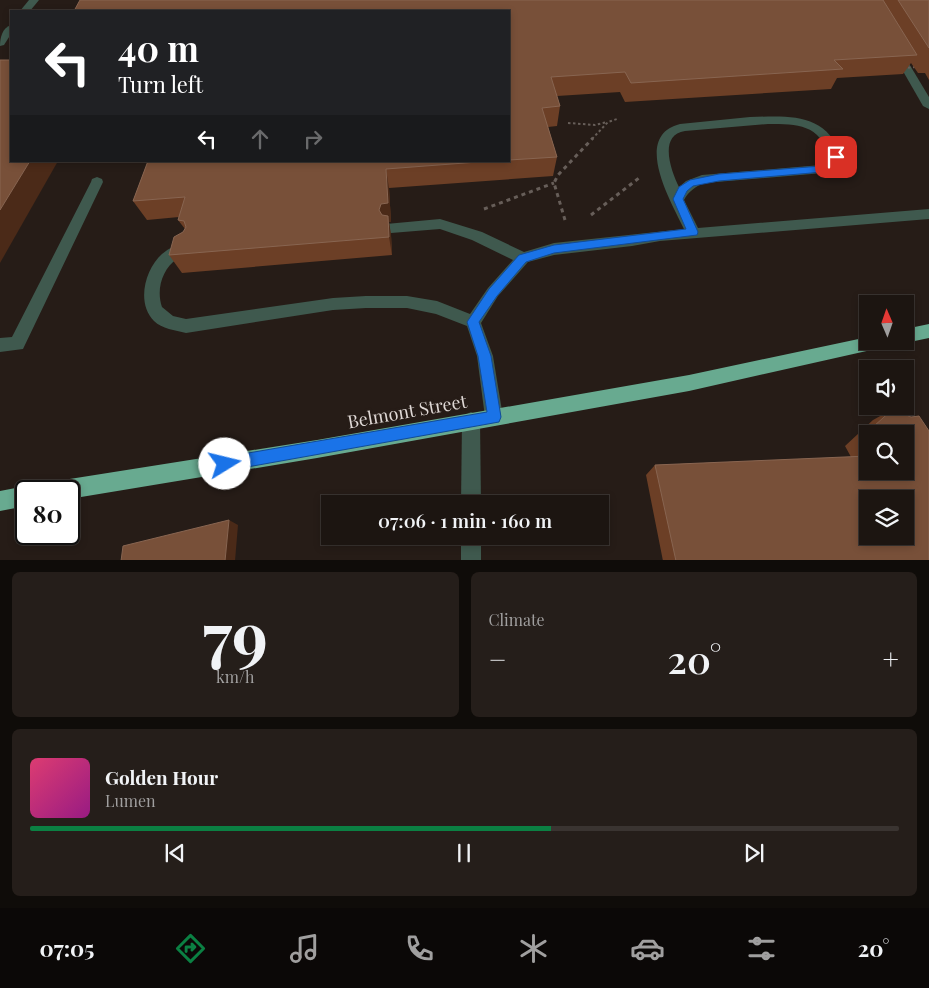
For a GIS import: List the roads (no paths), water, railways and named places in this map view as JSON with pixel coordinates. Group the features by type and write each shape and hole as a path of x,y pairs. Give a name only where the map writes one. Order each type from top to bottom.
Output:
{"highway":[{"path":"914,334 929,331"},
{"name":"Belmont Street","path":"80,487 689,382 859,346"},
{"path":"0,501 15,498"}],"street":[{"path":"26,10 34,0"},
{"path":"0,43 10,29"},
{"path":"893,45 929,106"},
{"path":"678,199 683,189 690,184 702,180 823,169 830,166 836,157 832,146 824,134 813,125 802,121 764,121 685,127 673,130 666,136 662,153 663,161 678,199 693,232"},
{"path":"0,345 17,344 97,182"},
{"path":"473,322 493,292 522,258 554,249 693,232 929,214"},
{"path":"391,228 440,224 477,236 522,258"},
{"path":"189,245 174,253 163,263 152,287 151,299 154,307 166,321 186,326 333,304 366,302 407,302 438,308 473,322 485,356 494,417"},
{"path":"471,421 471,495"},
{"path":"471,545 471,560"}]}
